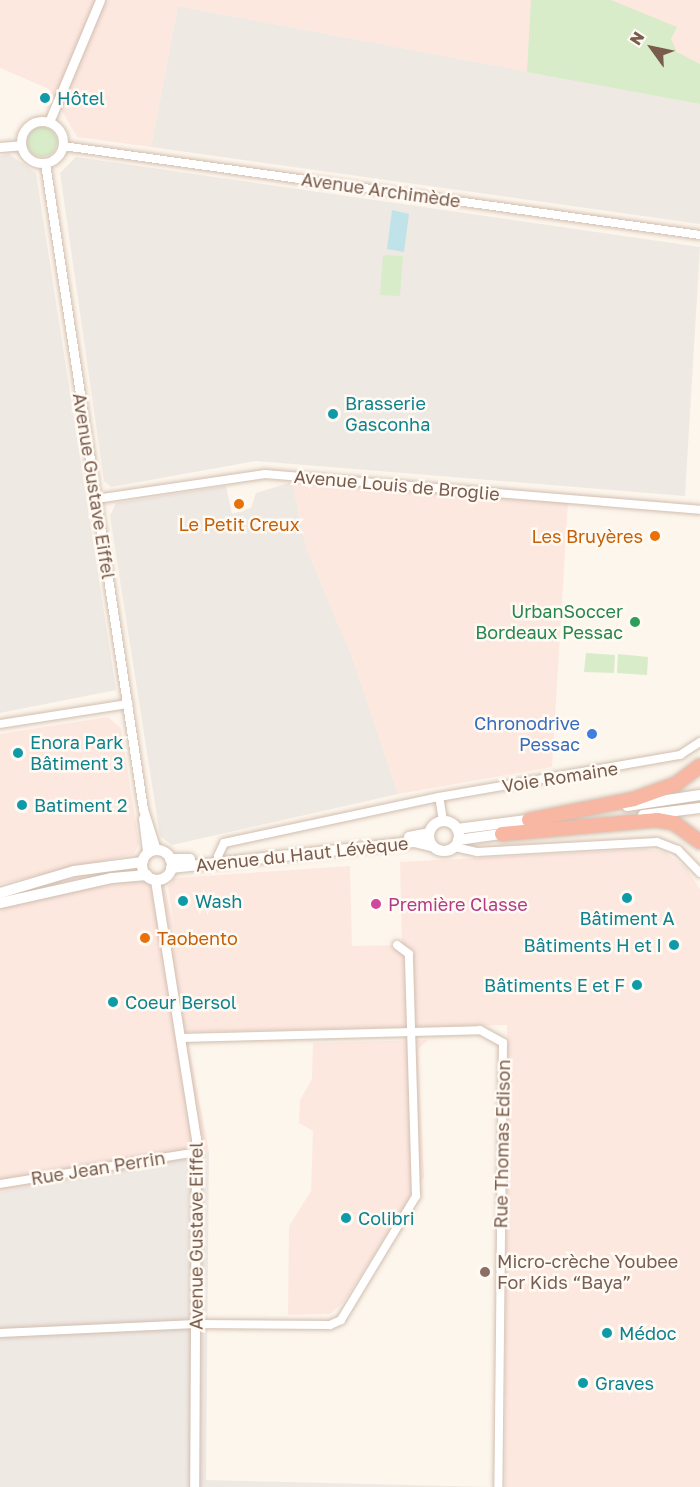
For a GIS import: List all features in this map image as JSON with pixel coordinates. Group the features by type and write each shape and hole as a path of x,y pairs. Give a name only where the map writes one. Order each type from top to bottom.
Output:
{"highway":[{"path":"529,820 634,799 676,784 700,766"},
{"path":"502,834 657,820 674,823 700,842"}],"main road":[{"path":"457,839 529,820 700,795"},
{"path":"457,839 700,808"},
{"path":"432,846 429,833 443,821 457,839"},
{"name":"Avenue du Haut Lévèque","path":"171,863 429,833"},
{"name":"Avenue du Haut Lévèque","path":"171,863 414,842 432,846 441,851 457,839"},
{"path":"0,893 149,855 171,863"},
{"path":"149,855 151,877"},
{"path":"0,903 151,877 171,863"}],"street":[{"path":"49,122 100,0"},
{"path":"49,122 59,129 63,146 45,163 27,157 21,145 29,126 49,122"},
{"path":"0,147 21,145"},
{"name":"Avenue Archimède","path":"63,146 700,235"},
{"name":"Avenue Gustave Eiffel","path":"45,163 144,809 149,855"},
{"name":"Avenue Louis de Broglie","path":"96,499 266,474 700,510"},
{"path":"0,724 128,704"},
{"name":"Voie Romaine","path":"218,856 224,843 439,797 680,755 700,742"},
{"path":"439,797 443,821"},
{"path":"457,839 477,852 657,842 678,850 700,873"},
{"name":"Avenue Gustave Eiffel","path":"151,877 182,1038 197,1152 194,1487"},
{"path":"0,1333 196,1324 330,1325 341,1320 416,1196 409,954 397,945"},
{"name":"Rue Thomas Edison","path":"182,1038 480,1029 503,1042 498,1487"},
{"name":"Rue Jean Perrin","path":"0,1184 197,1152"}],"shaded area":[{"path":"0,0 700,0 700,104 178,6 151,147 77,137 49,89 0,68"},
{"path":"178,6 700,104 700,224 151,147"},
{"path":"9,154 36,173 116,690 0,713 0,156"},
{"path":"76,157 700,247 685,496 256,461 111,487 104,481 60,173"},
{"path":"292,482 568,503 552,767 398,794 352,657 307,550"},
{"path":"292,482 307,550 352,657 398,794 172,845 160,836 110,516 116,503 226,486 232,514 251,508 256,493"},
{"path":"108,717 121,728 139,844 134,854 0,884 0,734"},
{"path":"645,849 665,852 686,868 700,889 700,1487 505,1487 507,1025 186,1032 209,1152 0,1192 0,905 142,876 153,886 164,883 174,927 168,887 174,878 350,866 352,946 402,945 400,862"},
{"path":"428,1040 418,1049 424,1177 343,1303 330,1314 288,1315 289,1226 311,1191 313,1131 299,1123 300,1100 312,1079 313,1043"},
{"path":"209,1152 206,1480 492,1487 0,1487 0,1192"}],"green space":[{"path":"531,0 611,0 677,27 671,39 677,52 700,64 700,104 527,72"},
{"path":"42,127 53,131 57,142 53,153 42,157 31,153 27,142 31,131"},
{"path":"383,255 403,256 400,296 380,295"},
{"path":"586,653 615,655 614,673 584,672"},
{"path":"618,654 648,657 647,675 617,673"}],"water":[{"path":"392,210 409,214 404,252 387,249"}],"place":[{"name":"Hôtel","path":"45,98"},
{"name":"Brasserie Gasconha","path":"333,414"},
{"name":"Le Petit Creux","path":"239,504"},
{"name":"Les Bruyères","path":"655,536"},
{"name":"UrbanSoccer Bordeaux Pessac","path":"635,622"},
{"name":"Chronodrive Pessac","path":"592,734"},
{"name":"Enora Park Bâtiment 3","path":"18,753"},
{"name":"Batiment 2","path":"22,805"},
{"name":"Bâtiment A","path":"627,898"},
{"name":"Wash","path":"183,901"},
{"name":"Première Classe","path":"376,904"},
{"name":"Taobento","path":"145,938"},
{"name":"Bâtiments H et I","path":"674,945"},
{"name":"Bâtiments E et F","path":"637,985"},
{"name":"Coeur Bersol","path":"113,1002"},
{"name":"Colibri","path":"346,1218"},
{"name":"Micro-crèche Youbee For Kids “Baya”","path":"485,1272"},
{"name":"Médoc","path":"607,1333"},
{"name":"Graves","path":"583,1383"}]}
